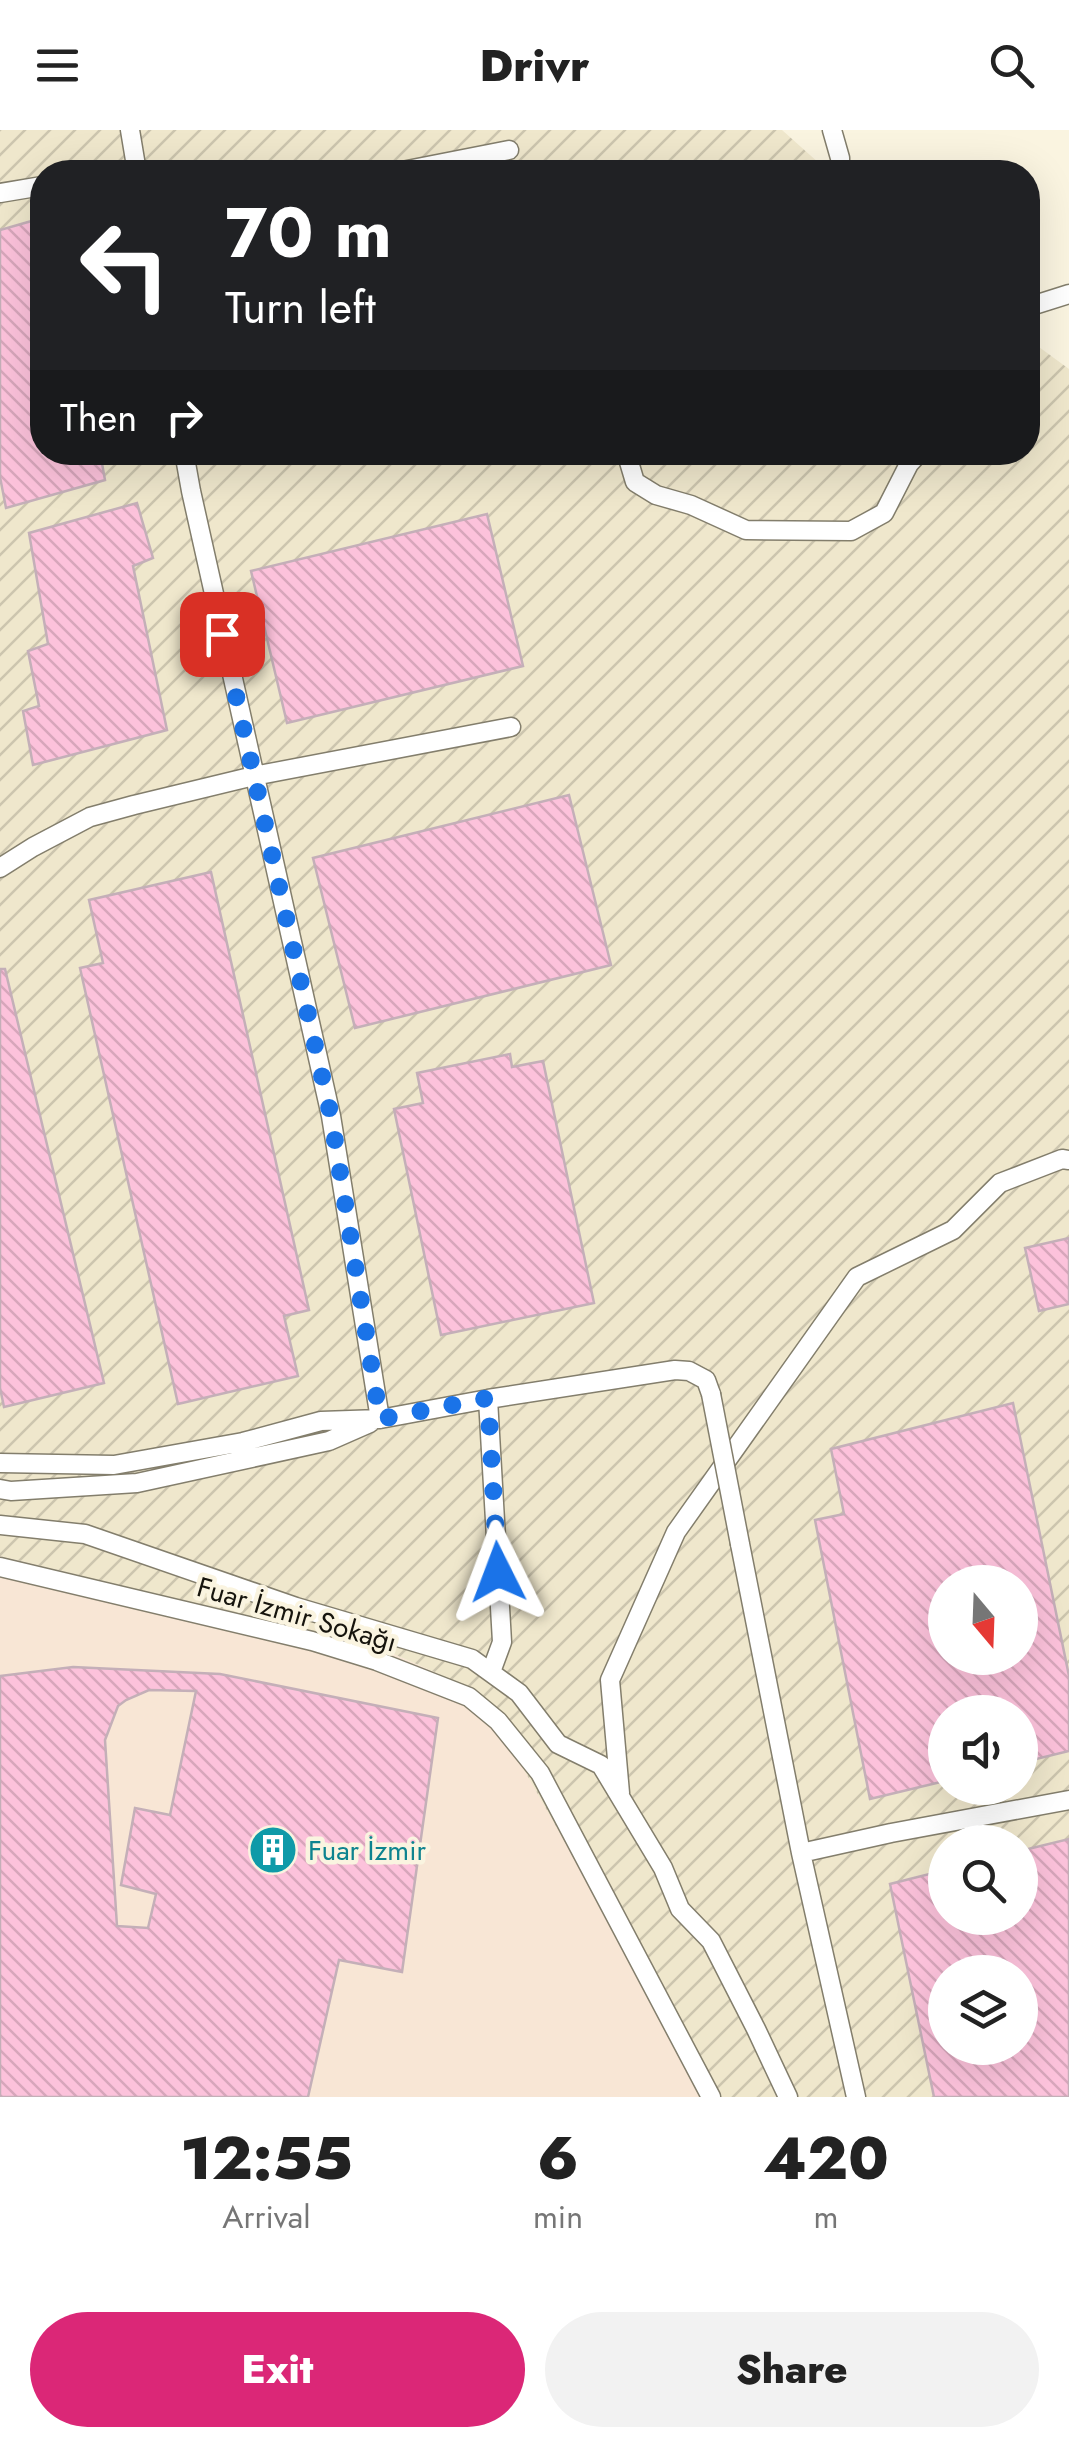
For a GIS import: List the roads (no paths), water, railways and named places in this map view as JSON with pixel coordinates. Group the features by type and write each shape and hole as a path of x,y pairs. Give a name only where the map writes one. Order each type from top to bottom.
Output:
{"street":[{"path":"130,130 131,160"},
{"path":"832,130 840,160"},
{"path":"458,160 509,150"},
{"path":"0,193 30,188"},
{"path":"1040,302 1069,294"},
{"path":"187,465 331,1116 380,1419"},
{"path":"630,465 636,482 656,495 746,530 851,531 884,513 908,465"},
{"path":"0,868 90,817 254,776 512,727"},
{"path":"620,1797 610,1680 676,1532 687,1516 857,1277 953,1230 1000,1183 1062,1159 1069,1160"},
{"path":"0,1463 114,1465 243,1442 321,1421 380,1419 488,1398 675,1370 706,1380 801,1853 856,2097"},
{"path":"488,1398 502,1642 491,1672"},
{"path":"0,1490 136,1483 329,1441 380,1419"},
{"path":"0,1525 85,1534 296,1606 472,1659 491,1672 518,1692 558,1744 601,1765 663,1868 680,1909 711,1941 788,2097"},
{"name":"Fuar İzmir Sokağı","path":"0,1566 312,1641 377,1660 469,1697 498,1721 540,1774 711,2097"},
{"path":"801,1853 890,1832 1069,1800"}],"place":[{"name":"Fuar İzmir","path":"273,1850"}]}
